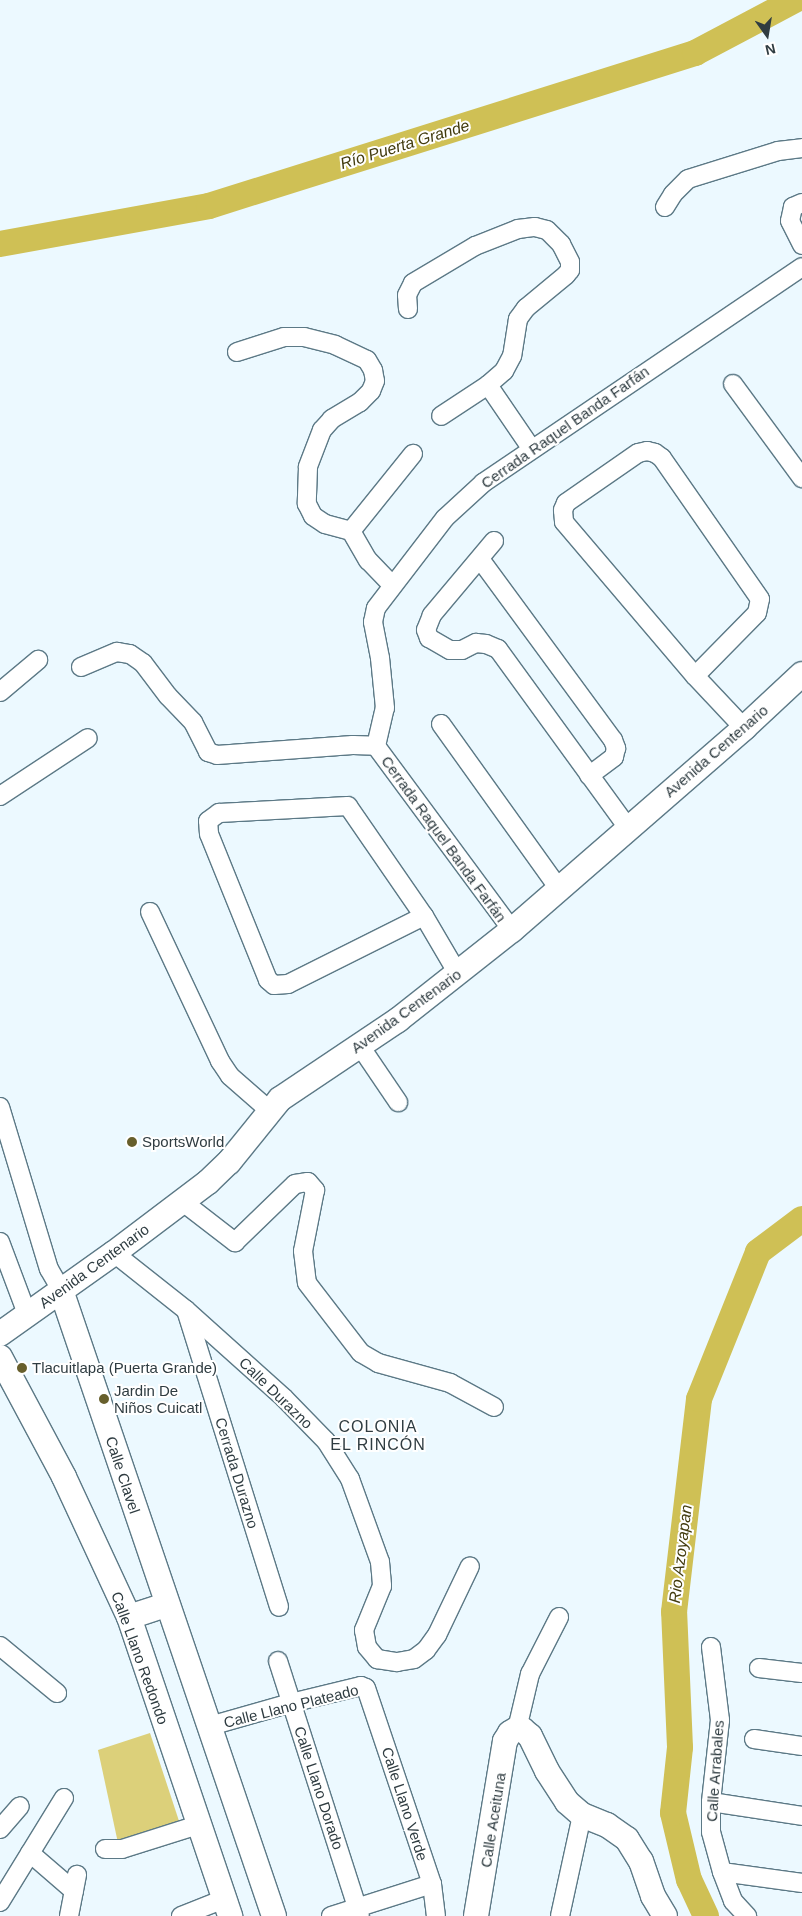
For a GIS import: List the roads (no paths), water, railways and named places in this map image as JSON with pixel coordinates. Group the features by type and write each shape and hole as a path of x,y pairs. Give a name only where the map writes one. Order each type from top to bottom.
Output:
{"street":[{"path":"666,207 673,194 688,179 778,151 802,148"},
{"path":"802,203 794,207 790,221 802,245"},
{"path":"408,309 407,295 413,284 442,264 500,234 518,228 535,227 546,230 561,244 570,262 570,270 526,308 518,319 512,356 504,371 488,385 441,416"},
{"name":"Cerrada Raquel Banda Farfán","path":"512,930 376,746 385,708 380,658 373,622 376,608 445,518 482,483 531,448 802,267"},
{"path":"237,352 284,337 304,337 335,346 367,360 373,370 375,381 371,391 360,402 332,419 322,430 308,467 307,504 313,516 325,524 350,531 368,560 392,585"},
{"path":"733,384 802,478"},
{"path":"488,385 531,448"},
{"path":"695,676 757,613 760,599 662,458 655,453 647,451 638,453 566,503 562,510 564,522 695,676 744,728"},
{"path":"350,531 414,454"},
{"path":"494,541 432,615 426,630 429,638 450,650 462,650 476,643 498,648 628,828"},
{"path":"480,559 614,740 616,748 614,757 589,776"},
{"name":"Cerrada Raquel Banda Farfán","path":"81,667 118,652 130,654 143,663 168,696 193,722 208,752 217,755 353,745 376,746"},
{"path":"0,692 38,660"},
{"name":"Avenida Centenario","path":"0,1334 182,1202 229,1162 269,1110 291,1090 360,1046 458,974 512,930 744,728 802,674"},
{"path":"441,724 559,889"},
{"path":"0,796 88,738"},
{"path":"424,916 288,984 274,985 268,980 212,843 207,827 208,821 218,813 348,806 424,916 458,974"},
{"path":"150,912 220,1061 230,1076 269,1110"},
{"path":"360,1046 398,1102"},
{"path":"0,1107 49,1269 62,1290"},
{"path":"182,1202 235,1242 295,1184 308,1182 315,1190 303,1251 307,1283 362,1353 378,1363 450,1383 494,1407"},
{"path":"0,1242 27,1314"},
{"name":"Calle Durazno","path":"114,1253 186,1310 296,1410 326,1441 350,1479 380,1562 382,1586 364,1630 367,1647 378,1659 397,1662 414,1659 426,1650 438,1635 470,1566"},
{"name":"Calle Clavel","path":"62,1290 166,1604"},
{"name":"Cerrada Durazno","path":"186,1310 279,1607"},
{"name":"Calle Llano Redondo","path":"0,1358 64,1477 128,1617 227,1907"},
{"path":"128,1617 166,1604 210,1726 274,1916"},
{"path":"559,1617 530,1674 517,1729 523,1730 530,1736 547,1771 567,1802 582,1815 607,1825 627,1839 641,1861 651,1906 665,1916"},
{"path":"0,1646 57,1693"},
{"name":"Calle Arrabales","path":"711,1647 720,1720 711,1802 711,1832 722,1872 733,1901 747,1916"},
{"name":"Calle Llano Dorado","path":"278,1661 358,1911"},
{"path":"759,1668 802,1673"},
{"name":"Calle Llano Plateado","path":"210,1726 361,1686 370,1692"},
{"name":"Calle Llano Verde","path":"370,1692 432,1884 436,1916"},
{"name":"Calle Aceituna","path":"476,1916 506,1741 510,1733 517,1729"},
{"path":"754,1739 802,1746"},
{"path":"0,1902 64,1798"},
{"path":"711,1802 802,1816"},
{"path":"0,1829 20,1806"},
{"path":"560,1916 582,1815"},
{"path":"105,1849 122,1849 198,1824"},
{"path":"30,1853 76,1883 69,1916"},
{"path":"722,1872 802,1883"},
{"path":"331,1916 358,1911 432,1884"},
{"path":"181,1916 227,1907"}],"waterway":[{"name":"Río Puerta Grande","path":"0,244 209,206 695,53 795,0"},
{"name":"Rio Azoyapan","path":"706,1916 689,1880 673,1813 680,1747 674,1612 699,1399 758,1252 802,1219"}],"place":[{"name":"SportsWorld","path":"132,1142"},
{"name":"Tlacuitlapa (Puerta Grande)","path":"22,1368"},
{"name":"Jardin De Niños Cuicatl","path":"104,1399"}],"district":[{"name":"COLONIA EL RINCÓN","path":"378,1436"}]}
